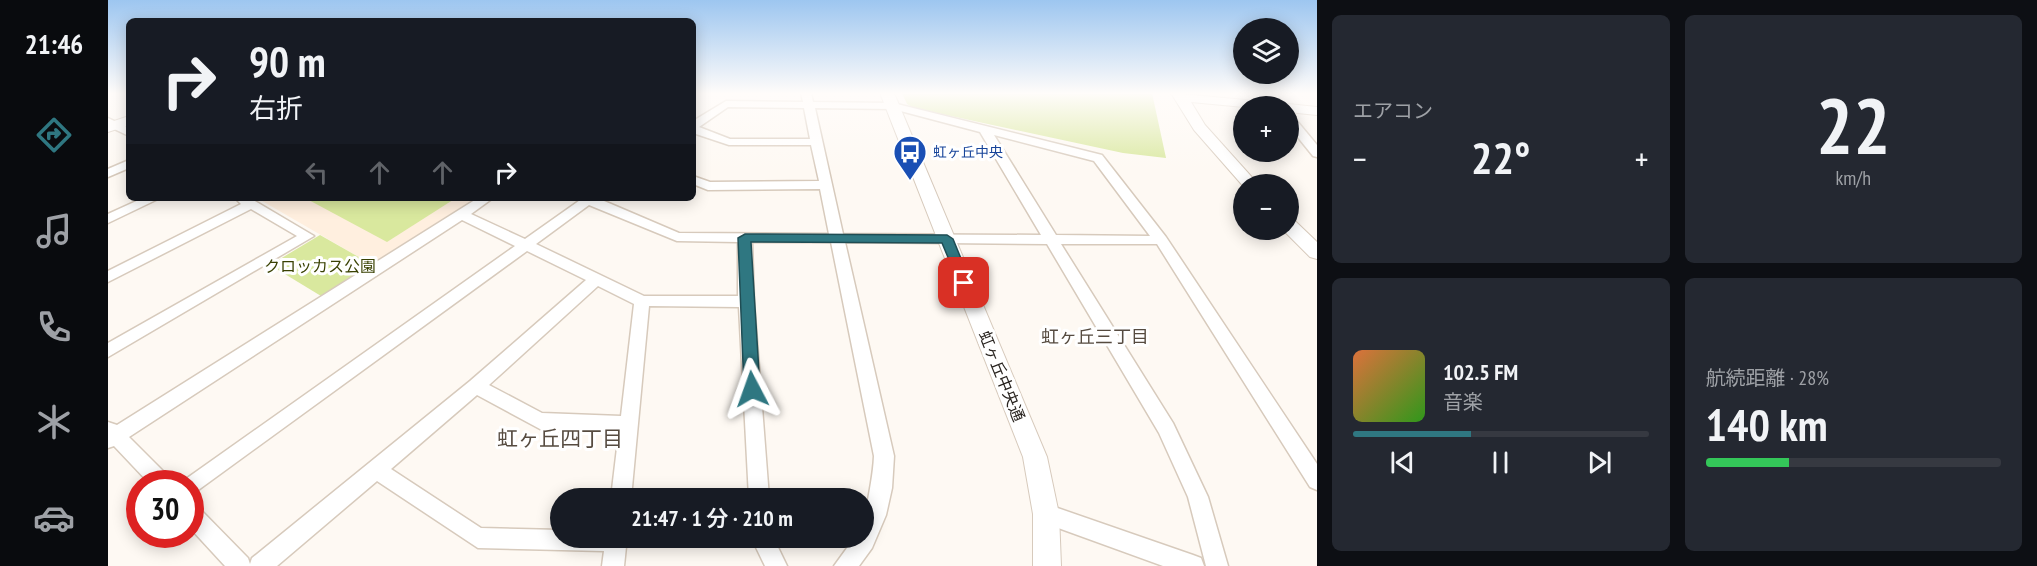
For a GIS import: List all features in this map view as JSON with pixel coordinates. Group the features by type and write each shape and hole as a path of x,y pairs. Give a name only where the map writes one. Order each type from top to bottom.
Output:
{"street":[{"path":"812,119 884,456 882,500 863,547 845,566"},
{"name":"虹ヶ丘中央通","path":"898,119 1035,457 1046,514 1047,566"},
{"path":"951,119 1098,158 1161,240 1317,481"},
{"path":"1196,119 1219,152 1240,174"},
{"path":"696,128 729,142 817,142"},
{"path":"985,130 1048,239 1166,429 1198,497 1217,566"},
{"path":"1299,131 1317,153"},
{"path":"108,173 126,165"},
{"path":"696,181 708,186 826,185"},
{"path":"108,219 147,201"},
{"path":"108,277 246,201 307,236 108,351"},
{"path":"148,470 110,435 482,201"},
{"path":"204,477 587,201"},
{"path":"595,201 677,237 1161,240"},
{"path":"461,214 642,301 746,302"},
{"path":"1299,235 1317,253"},
{"path":"745,238 746,302 758,488"},
{"path":"260,566 476,386 595,280"},
{"path":"622,488 642,301"},
{"path":"476,386 540,421 630,424"},
{"path":"375,469 478,538 550,539"},
{"path":"1046,514 1193,566"},
{"path":"204,528 240,566"},
{"path":"613,566 615,548"},
{"path":"767,548 776,566"}],"shaded area":[{"path":"262,201 471,201 371,264"}],"green space":[{"path":"967,119 1158,119 1166,158 1123,153"},
{"path":"311,201 451,201 387,242"},
{"name":"クロッカス公園","path":"320,235 371,264 321,296 270,265"}],"place":[{"name":"虹ヶ丘中央","path":"910,181"}],"district":[{"name":"虹ヶ丘三丁目","path":"1095,337"},
{"name":"虹ヶ丘四丁目","path":"560,439"}],"route":[{"path":"752,389 746,302 745,238 947,239 964,283"}]}
